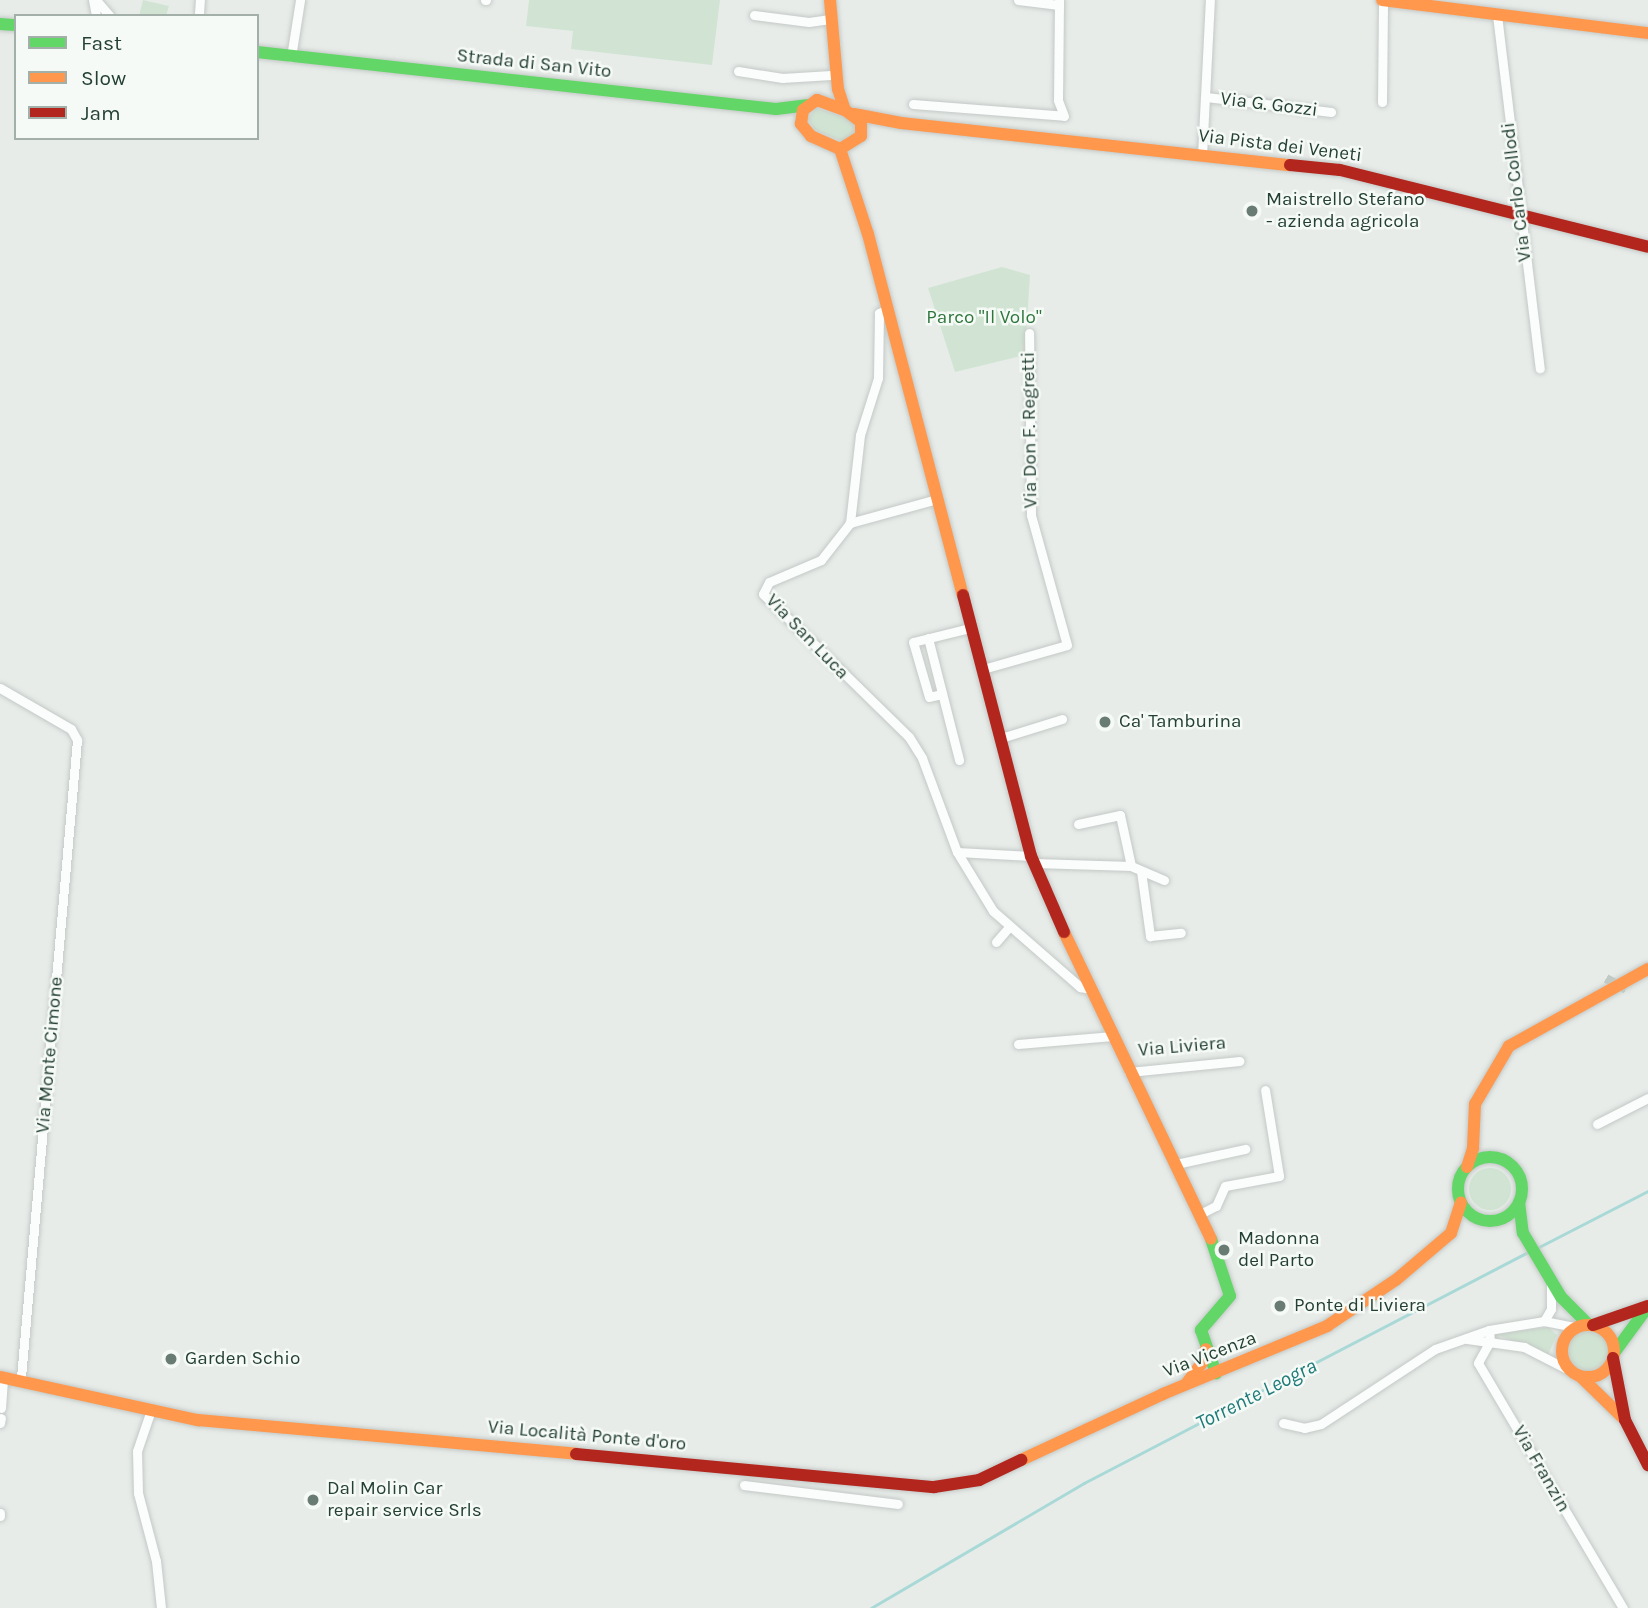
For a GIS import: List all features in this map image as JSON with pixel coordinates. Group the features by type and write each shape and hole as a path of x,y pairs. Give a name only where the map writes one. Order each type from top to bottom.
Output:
{"main road":[{"path":"801,124 831,75 833,61 830,0"},
{"path":"1388,0 1648,33"},
{"name":"Strada di San Vito","path":"259,52 776,109 812,103"},
{"path":"833,61 850,112 862,127 853,181"},
{"name":"Via Pista dei Veneti","path":"812,103 901,123 1340,170 1648,247"},
{"path":"776,109 801,124 811,136 841,149 853,181"},
{"name":"Via Pista dei Veneti","path":"841,149 901,123"},
{"name":"Via Liviera","path":"853,181 885,310 1033,860 1112,1036 1200,1214 1230,1296 1201,1330 1206,1348 1204,1360 1185,1385"},
{"path":"1451,1233 1461,1214 1458,1184 1467,1167 1474,1132 1475,1104 1509,1046 1648,969"},
{"path":"1474,1132 1496,1158 1511,1165 1520,1178 1522,1233 1551,1280 1557,1296 1578,1327 1611,1338 1625,1420 1648,1465"},
{"path":"1467,1167 1477,1160 1496,1158"},
{"path":"1492,1221 1511,1213 1519,1202"},
{"path":"1461,1203 1479,1219 1492,1221 1522,1233"},
{"name":"Via Vicenza","path":"1157,1397 1326,1326 1397,1279 1451,1233 1479,1219"},
{"path":"1557,1296 1578,1327"},
{"path":"1625,1420 1581,1377 1569,1370 1562,1357 1578,1327 1648,1307"},
{"path":"1581,1377 1604,1372 1648,1307"},
{"path":"1206,1348 1216,1373"},
{"name":"Via Località Ponte d'oro","path":"2,1377 21,1378 150,1410 211,1421 934,1487 979,1480 1157,1397"}],"street":[{"path":"94,0 107,14"},
{"path":"199,13 200,0"},
{"path":"291,57 300,0"},
{"path":"913,104 1064,116 1058,100 1059,3 1018,0"},
{"path":"1202,156 1210,0"},
{"path":"1382,102 1388,0"},
{"path":"754,15 809,22 830,19"},
{"name":"Via Carlo Collodi","path":"1497,15 1540,369"},
{"path":"738,71 782,78 831,75"},
{"name":"Via G. Gozzi","path":"1206,97 1331,112"},
{"path":"885,310 879,313 878,378 860,435 850,523 937,499"},
{"name":"Via Don F. Regretti","path":"983,669 1067,645 1031,515 1029,333"},
{"name":"Via San Luca","path":"850,523 821,560 769,582 763,594 909,737 922,758 957,852 976,887 1009,928 1080,987 1090,989"},
{"path":"942,694 929,698 913,642 970,628"},
{"path":"928,638 960,760"},
{"name":"Via Monte Cimone","path":"0,688 74,733 66,880 21,1378"},
{"path":"1001,738 1062,719"},
{"path":"1078,824 1120,815 1131,866"},
{"path":"957,852 1131,866 1164,880"},
{"path":"1141,871 1150,936 1181,933"},
{"path":"996,942 1009,928"},
{"name":"Via Liviera","path":"1018,1044 1112,1036"},
{"name":"Via Liviera","path":"1129,1072 1239,1061"},
{"path":"1200,1214 1216,1206 1225,1186 1279,1176 1265,1090"},
{"path":"1597,1124 1648,1098"},
{"path":"1176,1164 1245,1149"},
{"path":"1544,1321 1557,1296"},
{"path":"1283,1423 1304,1428 1336,1418 1435,1349 1462,1338 1489,1330 1544,1321 1578,1327"},
{"name":"Via Franzin","path":"1489,1330 1490,1341 1478,1363 1623,1608"},
{"path":"1462,1338 1524,1347 1569,1370"},
{"path":"1,1408 2,1377"},
{"path":"150,1410 137,1451 138,1493 156,1561 161,1608"},
{"path":"0,1423 1,1418"},
{"path":"744,1485 898,1504"}],"green space":[{"path":"143,0 169,6 167,14 140,14"},
{"path":"529,0 720,0 712,65 571,49 573,31 526,26"},
{"path":"816,108 850,119 856,126 855,136 844,142 815,130 808,119"},
{"name":"Parco \"Il Volo\"","path":"1002,267 1030,275 1025,355 955,372 928,288"},
{"path":"1490,1168 1505,1174 1511,1189 1505,1204 1490,1210 1475,1204 1469,1189 1475,1174"},
{"path":"1548,1327 1557,1335 1548,1355 1496,1334"},
{"path":"1588,1330 1603,1336 1609,1351 1603,1366 1588,1372 1573,1366 1567,1351 1573,1336"}],"waterway":[{"name":"Torrente Leogra","path":"1539,1247 1648,1191"},
{"name":"Torrente Leogra","path":"871,1608 1084,1483 1530,1251"}],"tunnel":[{"path":"1606,978 1630,991"}],"traffic: fast":[{"path":"0,24 14,25"},
{"path":"259,52 776,109 807,105"},
{"path":"1490,1157 1513,1166 1522,1189 1513,1212 1490,1221 1467,1212 1458,1189 1467,1166 1490,1157"},
{"path":"1519,1202 1523,1233 1561,1297 1588,1324"},
{"path":"1211,1239 1230,1296 1201,1330 1216,1373"},
{"path":"1614,1353 1644,1312"}],"traffic: slow":[{"path":"830,0 838,89 845,110 861,122 861,136 840,149 811,136 801,124 803,110 817,100 845,110"},
{"path":"1382,0 1648,33"},
{"path":"854,114 901,123 1290,165"},
{"path":"840,149 868,234 963,595"},
{"path":"1064,932 1211,1239"},
{"path":"1467,1167 1473,1148 1475,1104 1509,1046 1648,969"},
{"path":"1021,1460 1163,1394 1327,1326 1397,1279 1451,1233 1461,1203"},
{"path":"1588,1325 1607,1332 1614,1351 1607,1370 1588,1377 1569,1370 1562,1351 1569,1332 1588,1325"},
{"path":"1186,1384 1204,1360 1206,1349"},
{"path":"0,1377 198,1420 576,1454"},
{"path":"1581,1377 1622,1417"}],"traffic: jam":[{"path":"1290,165 1340,170 1648,247"},
{"path":"963,595 1031,856 1064,932"},
{"path":"1593,1325 1648,1306"},
{"path":"1613,1358 1625,1420 1648,1465"},
{"path":"576,1454 934,1487 979,1480 1021,1460"}],"place":[{"name":"Maistrello Stefano - azienda agricola","path":"1252,211"},
{"name":"Ca' Tamburina","path":"1105,722"},
{"name":"Madonna del Parto","path":"1224,1250"},
{"name":"Ponte di Liviera","path":"1280,1306"},
{"name":"Garden Schio","path":"171,1359"},
{"name":"Dal Molin Car repair service Srls","path":"313,1500"}]}
